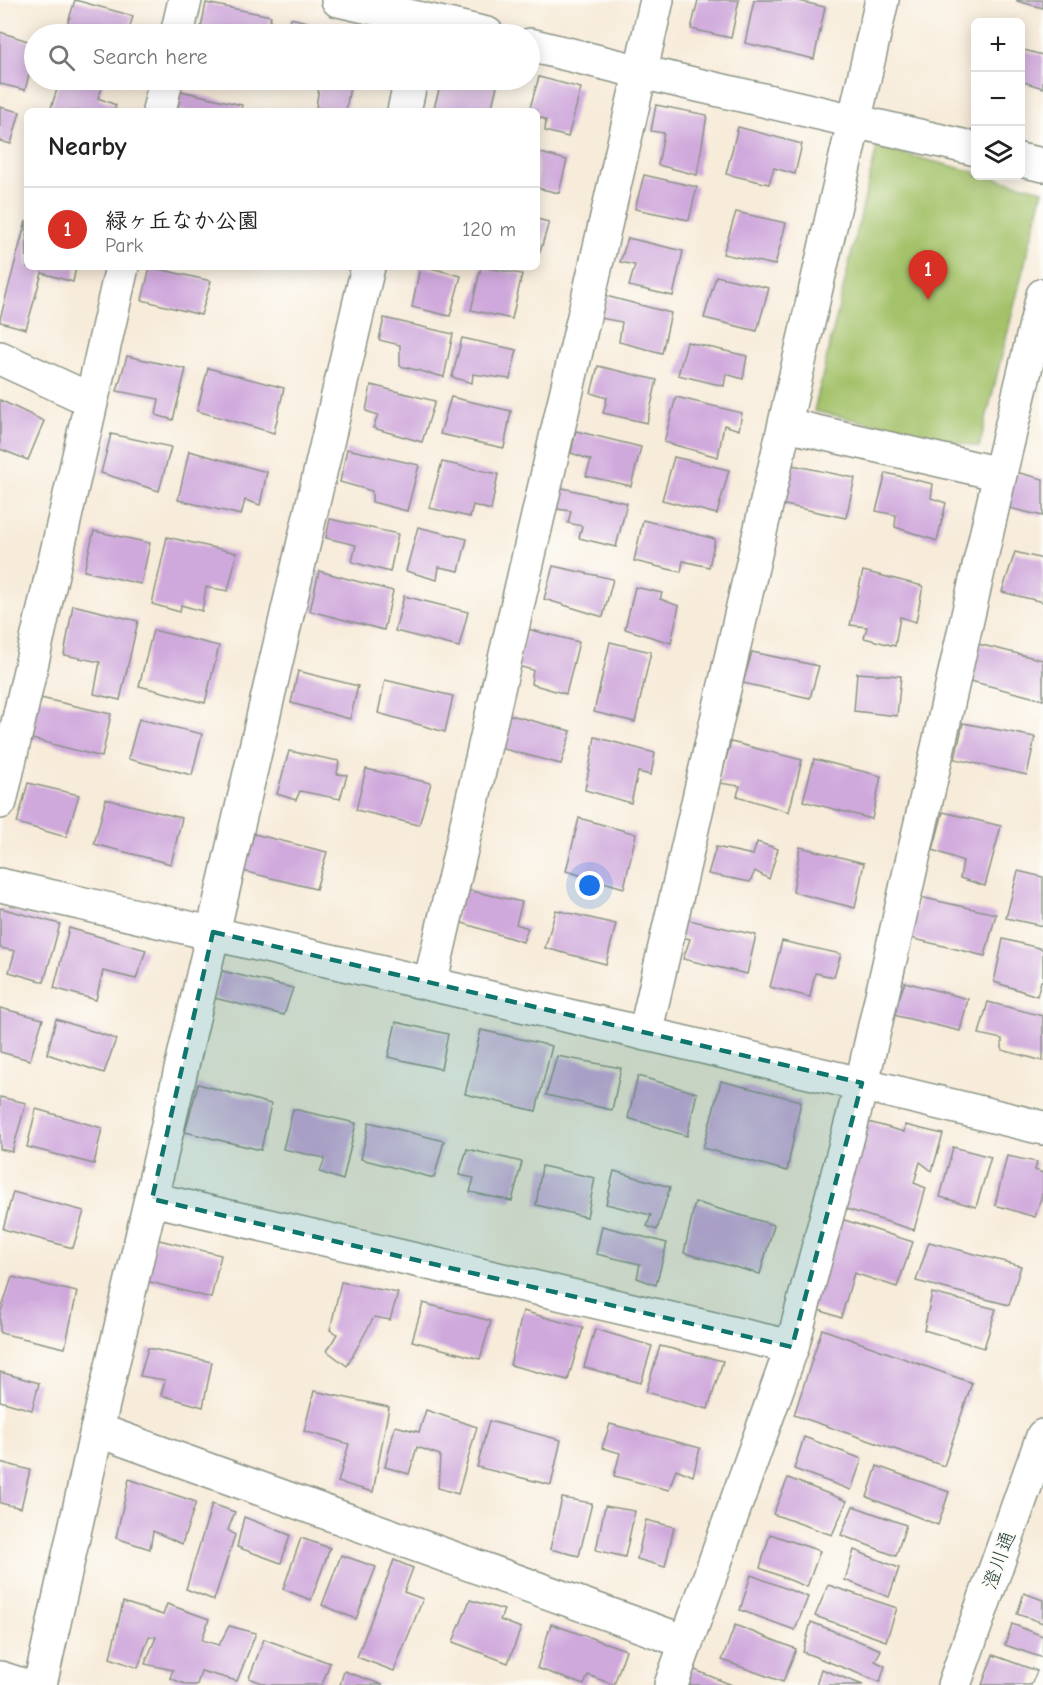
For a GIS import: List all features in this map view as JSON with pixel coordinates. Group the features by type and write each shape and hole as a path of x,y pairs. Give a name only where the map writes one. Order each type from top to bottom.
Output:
{"street":[{"path":"179,24 185,0"},
{"path":"338,0 449,24"},
{"path":"430,984 657,0"},
{"path":"645,1034 882,0"},
{"path":"540,47 971,148"},
{"path":"160,108 164,90"},
{"path":"405,108 409,90"},
{"path":"1025,161 1043,165"},
{"path":"0,802 121,270"},
{"path":"40,1685 97,1430 367,270"},
{"path":"672,1685 792,1347 862,1083 1000,474 1043,295"},
{"path":"0,358 91,400"},
{"path":"786,425 1000,474"},
{"path":"0,885 213,932 862,1083 1043,1128"},
{"path":"152,1199 792,1347"},
{"path":"97,1430 686,1642"},
{"name":"澄川通","path":"954,1685 1043,1436"},
{"path":"0,1678 22,1685"}],"highlighted area":[{"path":"213,932 862,1083 792,1347 152,1199"}],"green space":[{"path":"877,147 971,171 971,180 1003,180 1043,190 979,447 814,411"}],"building":[{"path":"75,0 133,16 131,24 68,24"},
{"path":"698,0 739,0 731,38 691,29"},
{"path":"754,0 794,0 825,7 814,59 745,43"},
{"path":"1043,0 1043,8 1017,1"},
{"path":"206,3 271,16 269,24 202,24"},
{"path":"291,18 315,24 290,24"},
{"path":"0,32 24,40 24,90 0,84"},
{"path":"1025,50 1043,55 1043,88 1025,83"},
{"path":"540,77 581,88 568,137 545,131 546,120 540,117 540,108 530,108 535,90 540,90"},
{"path":"57,90 101,90 98,98 116,105 115,108 51,108"},
{"path":"319,90 349,90 346,108 316,107"},
{"path":"439,90 496,90 492,108 434,108"},
{"path":"181,91 242,105 242,108 178,108"},
{"path":"656,105 707,115 697,175 658,165 664,133 651,131"},
{"path":"0,107 20,112 11,144 0,141"},
{"path":"738,127 802,144 795,174 774,168 769,184 726,174"},
{"path":"540,153 567,160 559,193 540,189"},
{"path":"644,175 697,187 689,220 635,209"},
{"path":"736,212 786,223 775,265 723,254"},
{"path":"540,220 549,222 540,252"},
{"path":"24,229 24,270 75,270 73,282 42,273 26,329 0,322"},
{"path":"628,238 683,251 673,296 629,286 635,265 620,262"},
{"path":"149,270 163,270 211,281 201,315 142,300"},
{"path":"419,270 438,270 461,276 450,316 412,307"},
{"path":"480,270 522,274 512,319 471,310"},
{"path":"716,276 769,288 757,331 704,318"},
{"path":"606,296 671,313 662,353 619,342 622,322 600,318"},
{"path":"384,318 453,334 444,377 400,366 400,345 379,340"},
{"path":"462,338 517,350 510,379 473,374 472,383 452,377"},
{"path":"687,342 747,356 743,379 726,374 724,386 678,375"},
{"path":"127,356 186,369 173,420 156,415 159,399 117,391"},
{"path":"598,366 657,380 647,423 603,413 607,398 591,393"},
{"path":"208,368 284,388 274,433 197,411"},
{"path":"371,385 435,401 422,442 373,428 378,415 366,411"},
{"path":"451,397 511,411 504,448 440,434"},
{"path":"676,397 742,413 739,430 724,425 718,457 664,442"},
{"path":"0,400 44,421 28,460 0,449"},
{"path":"576,431 641,447 631,486 586,476 591,460 571,453"},
{"path":"111,434 171,447 159,491 101,473"},
{"path":"347,449 419,465 407,511 372,502 372,491 340,482"},
{"path":"189,451 267,472 260,505 245,500 241,515 178,500"},
{"path":"674,457 729,470 717,514 662,500"},
{"path":"442,462 498,474 491,510 473,505 470,517 429,508"},
{"path":"792,465 855,478 846,518 780,504"},
{"path":"1012,471 1043,479 1043,516 1005,507"},
{"path":"886,473 933,484 931,498 946,503 937,541 895,527 896,515 876,511"},
{"path":"550,485 627,503 616,547 579,538 582,526 568,523 571,511 542,507"},
{"path":"330,519 398,534 390,572 352,562 356,545 326,538"},
{"path":"643,520 715,539 709,567 683,561 681,572 634,561"},
{"path":"418,527 467,539 459,571 439,567 437,580 406,571"},
{"path":"94,531 150,543 141,584 84,571"},
{"path":"167,537 237,553 228,591 206,587 202,611 181,605 180,612 152,604"},
{"path":"1015,552 1043,559 1043,602 1002,592"},
{"path":"553,566 613,579 603,617 544,599"},
{"path":"319,571 393,591 384,630 310,611"},
{"path":"863,571 923,586 916,622 900,617 895,646 864,638 867,627 850,625"},
{"path":"635,587 662,593 660,599 679,606 671,643 625,629"},
{"path":"404,596 468,612 459,647 395,631"},
{"path":"73,605 138,621 120,700 94,694 100,662 64,655"},
{"path":"527,629 579,642 566,694 531,684 533,670 517,666"},
{"path":"153,630 219,646 205,703 139,686"},
{"path":"966,641 1043,660 1043,700 959,678"},
{"path":"610,642 651,652 635,722 594,712"},
{"path":"752,652 819,666 810,698 743,683"},
{"path":"298,671 358,686 350,719 291,703"},
{"path":"857,673 901,676 897,716 854,711"},
{"path":"385,680 453,696 445,732 378,713"},
{"path":"36,697 111,714 102,757 28,738"},
{"path":"507,714 571,731 561,764 500,748"},
{"path":"139,719 202,734 192,775 128,759"},
{"path":"963,723 1035,737 1027,775 955,759"},
{"path":"595,737 655,753 651,775 638,772 631,803 585,790"},
{"path":"731,742 802,760 789,812 737,796 740,786 719,783"},
{"path":"289,751 339,761 337,774 347,775 340,799 300,791 296,800 277,794"},
{"path":"814,759 881,776 872,819 803,801"},
{"path":"366,769 431,783 419,825 356,810"},
{"path":"28,783 79,795 66,837 17,823"},
{"path":"106,799 182,818 171,864 94,844"},
{"path":"943,812 1001,826 985,886 960,878 963,861 933,850"},
{"path":"579,818 636,834 624,888 566,871"},
{"path":"254,834 327,852 316,889 243,871"},
{"path":"757,842 778,849 769,879 755,871 750,882 708,874 716,847 753,855"},
{"path":"800,847 864,863 855,908 793,892"},
{"path":"1018,871 1043,877 1043,926 1006,918"},
{"path":"463,889 522,902 516,924 528,928 523,942 456,921"},
{"path":"920,897 996,914 985,956 910,938"},
{"path":"0,908 60,924 44,982 9,972 15,951 0,948"},
{"path":"556,910 616,924 606,964 545,948"},
{"path":"680,918 756,935 747,974 683,959 690,939 674,935"},
{"path":"69,928 146,950 136,979 103,971 96,1000 54,988"},
{"path":"1003,939 1043,949 1043,981 1041,981 1037,996 994,982"},
{"path":"782,941 841,954 834,977 815,973 810,997 770,987"},
{"path":"222,971 293,988 284,1015 214,998"},
{"path":"905,982 968,999 960,1031 893,1015"},
{"path":"988,1002 1043,1016 1043,1061 1002,1050 1002,1039 979,1034"},
{"path":"0,1008 43,1019 30,1060 0,1052"},
{"path":"56,1019 116,1039 104,1073 47,1054"},
{"path":"396,1022 448,1034 441,1069 388,1057"},
{"path":"481,1030 552,1046 536,1111 465,1094"},
{"path":"557,1056 621,1068 612,1110 546,1095"},
{"path":"638,1076 697,1093 687,1136 628,1118"},
{"path":"721,1081 801,1101 787,1171 703,1148"},
{"path":"198,1084 271,1104 261,1150 185,1132"},
{"path":"0,1097 26,1103 12,1152 0,1149"},
{"path":"36,1109 102,1128 94,1164 27,1147"},
{"path":"293,1109 356,1123 343,1180 320,1172 325,1158 283,1149"},
{"path":"865,1121 904,1132 905,1125 943,1134 932,1171 920,1162 914,1183 926,1188 914,1230 840,1207"},
{"path":"369,1122 444,1141 434,1178 361,1159"},
{"path":"953,1147 991,1157 976,1207 940,1197"},
{"path":"467,1149 522,1162 512,1201 470,1192 474,1178 459,1175"},
{"path":"1007,1156 1037,1162 1035,1170 1043,1173 1043,1192 1035,1217 995,1205"},
{"path":"542,1166 595,1178 587,1217 536,1205"},
{"path":"614,1171 670,1187 657,1230 647,1226 651,1215 606,1204"},
{"path":"13,1192 84,1211 73,1248 3,1229"},
{"path":"695,1202 774,1225 760,1274 684,1253"},
{"path":"832,1216 913,1242 897,1287 854,1273 841,1318 808,1306"},
{"path":"602,1226 667,1243 656,1285 637,1278 640,1264 596,1254"},
{"path":"155,1239 221,1255 211,1298 146,1281"},
{"path":"929,1242 1021,1266 1009,1305 916,1281"},
{"path":"12,1277 77,1292 65,1348 0,1333 0,1314"},
{"path":"341,1282 398,1293 390,1320 374,1317 347,1366 327,1351 337,1334 330,1330"},
{"path":"932,1293 996,1309 984,1348 924,1330"},
{"path":"423,1303 491,1321 480,1359 412,1341"},
{"path":"523,1311 583,1328 568,1380 510,1365"},
{"path":"595,1329 652,1346 641,1383 584,1367"},
{"path":"822,1329 972,1383 944,1466 794,1415"},
{"path":"660,1346 723,1361 708,1409 646,1392"},
{"path":"148,1348 212,1362 203,1407 161,1395 165,1380 140,1376"},
{"path":"0,1372 39,1383 32,1410 0,1401"},
{"path":"314,1391 389,1407 373,1492 338,1482 349,1444 304,1431"},
{"path":"426,1410 477,1427 458,1494 438,1488 440,1455 417,1447 409,1474 385,1467 395,1426 419,1432"},
{"path":"489,1421 561,1440 551,1485 477,1467"},
{"path":"610,1424 700,1448 693,1476 676,1469 669,1490 614,1476 620,1453 602,1448"},
{"path":"804,1437 862,1459 851,1490 794,1469"},
{"path":"0,1462 30,1470 21,1508 0,1503"},
{"path":"877,1466 949,1492 938,1525 867,1497"},
{"path":"788,1478 847,1501 832,1535 773,1514"},
{"path":"129,1479 196,1502 182,1544 153,1531 150,1549 116,1538"},
{"path":"562,1498 592,1503 579,1556 550,1549"},
{"path":"212,1504 235,1512 228,1530 235,1535 214,1600 186,1589"},
{"path":"605,1506 635,1511 625,1557 596,1550"},
{"path":"853,1506 906,1525 896,1556 841,1535"},
{"path":"244,1517 290,1535 281,1563 237,1547"},
{"path":"646,1520 674,1527 665,1567 637,1559"},
{"path":"770,1534 820,1551 807,1587 760,1568"},
{"path":"301,1538 330,1548 311,1600 283,1589"},
{"path":"854,1550 899,1568 889,1597 845,1580"},
{"path":"341,1555 376,1567 356,1619 322,1605"},
{"path":"394,1560 413,1568 404,1592 423,1599 394,1671 357,1657"},
{"path":"751,1575 808,1597 795,1630 740,1610"},
{"path":"828,1585 897,1608 886,1641 815,1616"},
{"path":"1024,1593 1043,1600 1043,1623 1017,1614"},
{"path":"470,1600 504,1610 500,1620 521,1628 508,1663 453,1642"},
{"path":"123,1602 163,1615 167,1604 209,1619 202,1640 219,1645 229,1626 256,1633 237,1681 201,1671 197,1685 187,1685 170,1678 173,1670 145,1664 156,1637 149,1636 138,1668 110,1658"},
{"path":"811,1622 881,1650 875,1661 885,1666 880,1682 803,1652"},
{"path":"551,1624 626,1650 614,1685 588,1675 584,1685 537,1668"},
{"path":"1012,1624 1043,1636 1043,1658 1005,1645"},
{"path":"735,1625 796,1649 783,1682 722,1660"},
{"path":"264,1639 330,1663 322,1685 268,1685 249,1678"},
{"path":"993,1655 1037,1671 1031,1685 982,1685"},
{"path":"690,1668 732,1685 683,1685"},
{"path":"821,1669 863,1685 816,1685"},
{"path":"344,1671 383,1685 340,1685"}],"place":[{"name":"緑ヶ丘なか公園","path":"928,300"}]}
